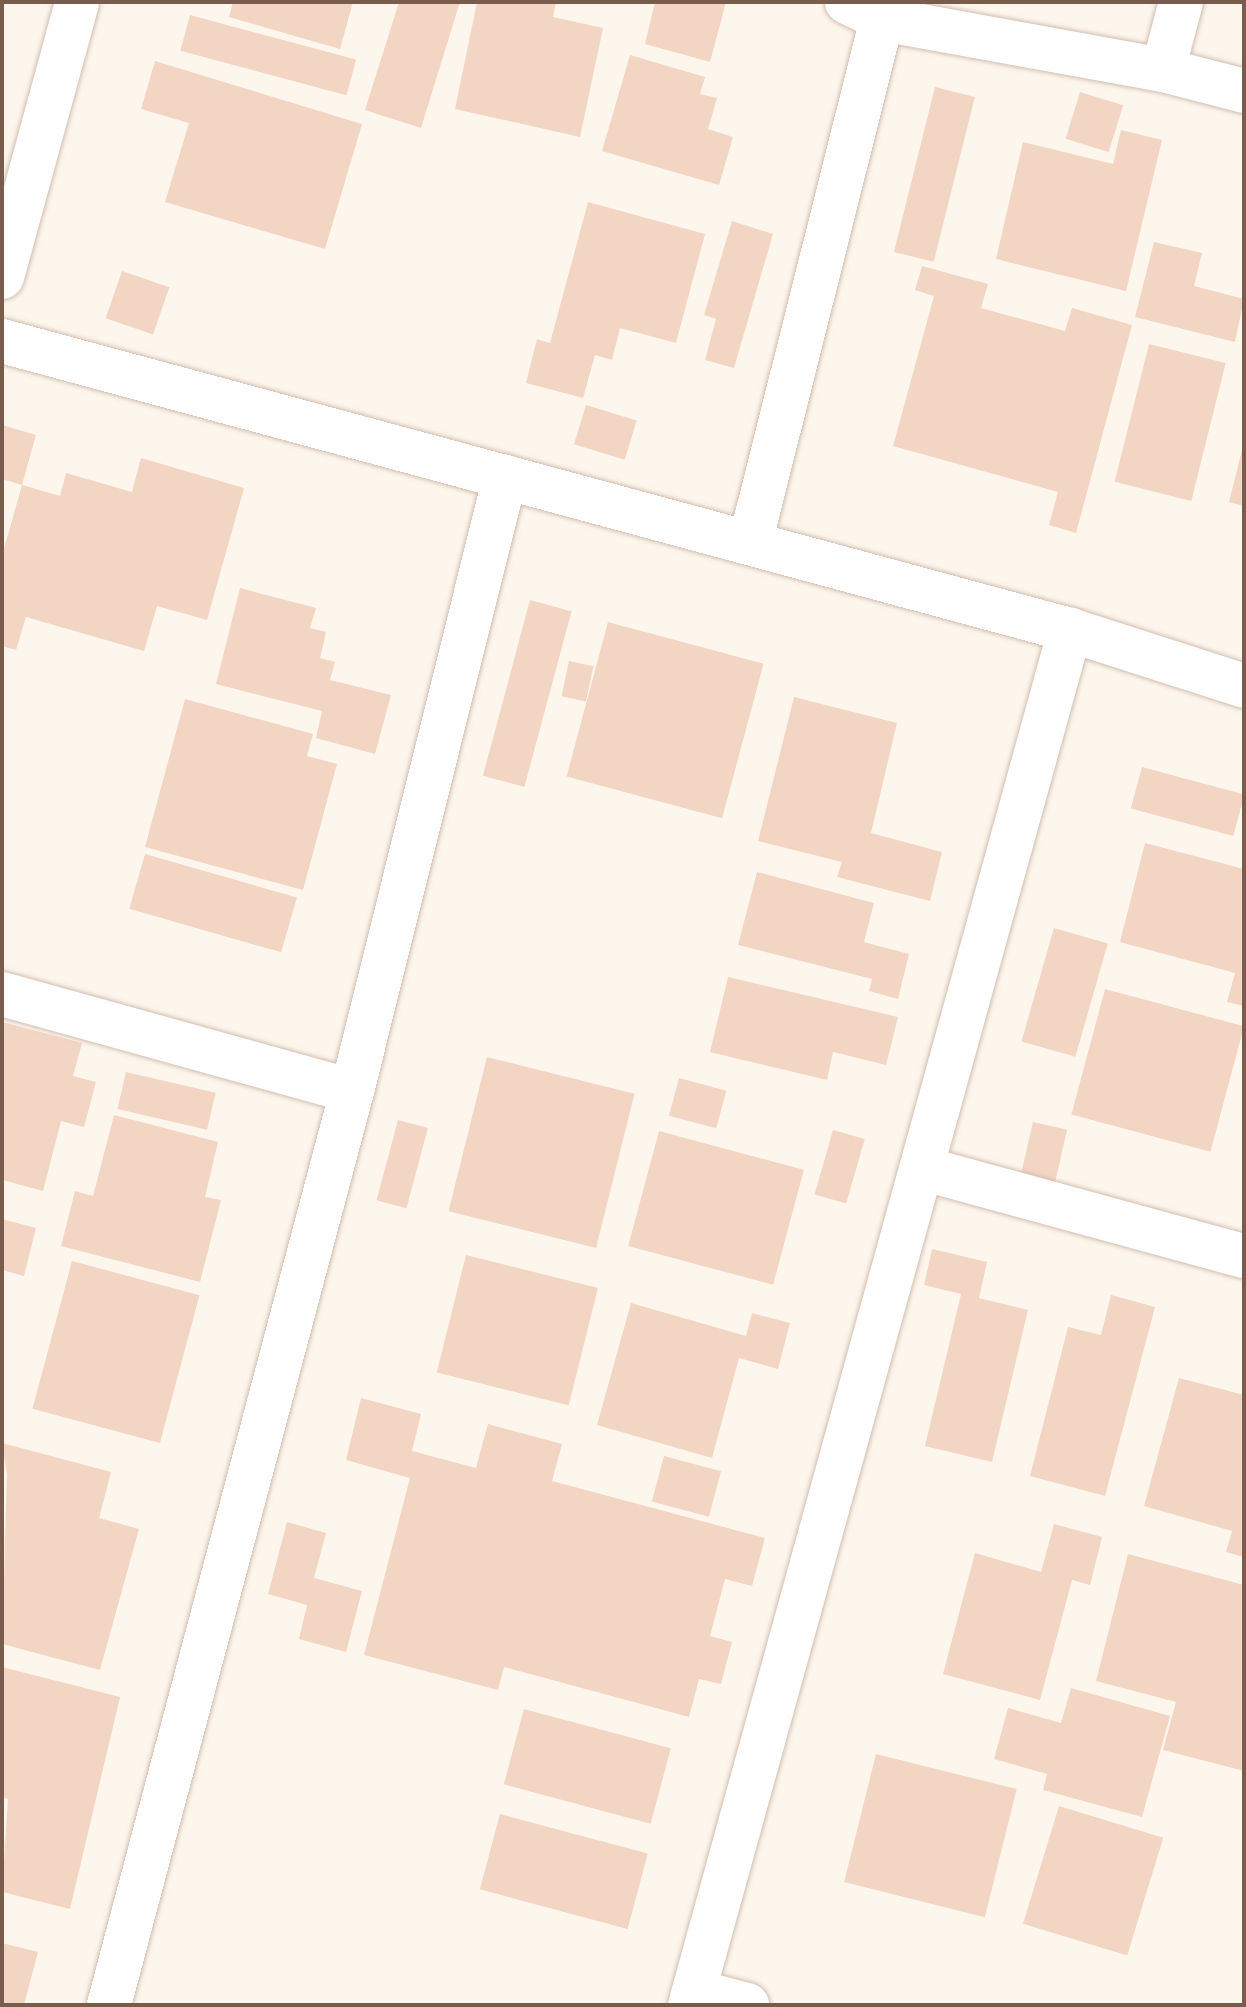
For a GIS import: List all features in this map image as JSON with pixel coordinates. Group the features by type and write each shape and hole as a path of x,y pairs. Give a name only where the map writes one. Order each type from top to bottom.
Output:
{"street":[{"path":"2,277 77,2"},
{"path":"1163,70 1181,2"},
{"path":"750,543 865,10 1163,70 1244,91"},
{"path":"2,341 1070,630 1244,686"},
{"path":"109,2005 352,1091 505,477"},
{"path":"747,2005 692,1998 925,1169 1070,630"},
{"path":"2,994 352,1091"},
{"path":"925,1169 1244,1256"}],"building":[{"path":"233,2 353,2 340,49 229,17"},
{"path":"399,2 460,2 421,128 365,110"},
{"path":"477,2 556,2 553,17 603,28 580,137 455,109"},
{"path":"655,2 726,2 710,62 645,44"},
{"path":"190,15 356,60 347,95 180,51"},
{"path":"630,55 705,77 700,94 717,98 708,129 733,137 719,185 602,151"},
{"path":"155,61 362,124 325,249 165,202 189,123 141,109"},
{"path":"935,87 975,97 934,262 894,252"},
{"path":"1080,92 1123,105 1109,152 1066,139"},
{"path":"1121,130 1162,140 1126,291 996,259 1023,142 1113,164"},
{"path":"588,202 705,234 676,343 620,328 612,360 595,355 583,398 526,383 537,339 550,343"},
{"path":"732,221 773,234 734,368 705,360 716,319 704,315"},
{"path":"1154,242 1202,253 1194,286 1244,299 1235,342 1135,317"},
{"path":"922,266 988,284 981,308 1065,331 1072,308 1132,325 1076,533 1049,525 1058,492 893,446 934,296 915,290"},
{"path":"122,271 169,287 153,335 106,318"},
{"path":"1149,344 1226,363 1191,501 1115,482"},
{"path":"586,405 637,420 625,460 574,444"},
{"path":"2,425 36,435 22,485 2,479"},
{"path":"1244,446 1244,506 1229,502"},
{"path":"141,458 244,488 207,620 157,606 144,651 26,617 16,650 2,646 2,556 22,485 60,496 66,473 132,492"},
{"path":"240,588 316,608 310,628 326,632 320,658 335,662 330,680 391,695 375,754 316,738 322,711 216,684"},
{"path":"530,600 572,611 524,787 483,776"},
{"path":"608,622 764,664 722,818 567,777"},
{"path":"569,661 593,666 586,701 562,696"},
{"path":"794,697 897,723 871,833 942,852 930,901 837,877 842,862 758,841"},
{"path":"185,699 313,734 307,756 337,764 303,890 145,847"},
{"path":"1142,767 1244,794 1233,836 1131,809"},
{"path":"1145,843 1244,869 1244,1006 1227,1002 1235,973 1120,942"},
{"path":"145,854 297,898 281,952 129,909"},
{"path":"757,872 874,903 864,942 909,954 898,999 869,991 872,979 738,945"},
{"path":"1054,928 1108,943 1075,1057 1021,1041"},
{"path":"728,977 898,1017 886,1065 833,1052 827,1080 710,1052"},
{"path":"1105,989 1244,1026 1210,1152 1071,1115"},
{"path":"2,1022 82,1043 73,1076 96,1082 84,1127 61,1121 43,1191 2,1180"},
{"path":"487,1057 634,1094 596,1248 449,1211"},
{"path":"126,1072 216,1093 207,1130 117,1109"},
{"path":"679,1078 726,1091 716,1128 669,1116"},
{"path":"114,1115 218,1142 205,1197 221,1200 200,1282 61,1246 75,1191 93,1196"},
{"path":"398,1120 428,1128 406,1208 377,1200"},
{"path":"1033,1122 1067,1130 1055,1183 1021,1176"},
{"path":"833,1130 865,1139 846,1204 815,1194"},
{"path":"659,1131 804,1170 773,1285 628,1246"},
{"path":"2,1219 36,1228 24,1276 2,1270"},
{"path":"932,1249 987,1262 979,1298 1028,1310 992,1462 925,1446 961,1294 924,1285"},
{"path":"466,1255 598,1288 569,1405 437,1372"},
{"path":"72,1261 200,1295 160,1443 32,1409"},
{"path":"1111,1295 1155,1307 1105,1496 1030,1476 1068,1327 1101,1335"},
{"path":"631,1303 746,1336 752,1313 790,1323 778,1369 739,1358 712,1458 597,1425"},
{"path":"1179,1378 1244,1395 1244,1557 1226,1552 1232,1531 1144,1506"},
{"path":"361,1398 421,1414 412,1451 476,1468 488,1424 562,1444 552,1481 765,1538 752,1586 725,1579 710,1636 732,1642 721,1684 699,1679 689,1717 504,1667 498,1690 364,1655 410,1478 346,1460"},
{"path":"2,1443 111,1472 99,1518 139,1529 100,1670 2,1644 7,1475"},
{"path":"664,1456 721,1471 709,1517 652,1501"},
{"path":"287,1522 326,1533 314,1578 362,1591 346,1652 299,1639 307,1605 268,1594"},
{"path":"1054,1524 1102,1537 1090,1585 1072,1580 1040,1700 943,1674 975,1553 1041,1572"},
{"path":"1128,1554 1244,1585 1244,1771 1163,1750 1176,1702 1096,1681"},
{"path":"2,1667 120,1697 70,1909 2,1892 8,1799 2,1797"},
{"path":"1071,1688 1170,1716 1142,1817 1043,1790 1047,1774 994,1759 1008,1708 1061,1723"},
{"path":"524,1709 671,1748 651,1824 504,1784"},
{"path":"876,1754 1017,1789 985,1917 844,1882"},
{"path":"1059,1806 1163,1838 1127,1955 1023,1924"},
{"path":"500,1814 648,1854 628,1929 480,1889"},
{"path":"2,1943 38,1952 24,2005 2,2005"}]}
